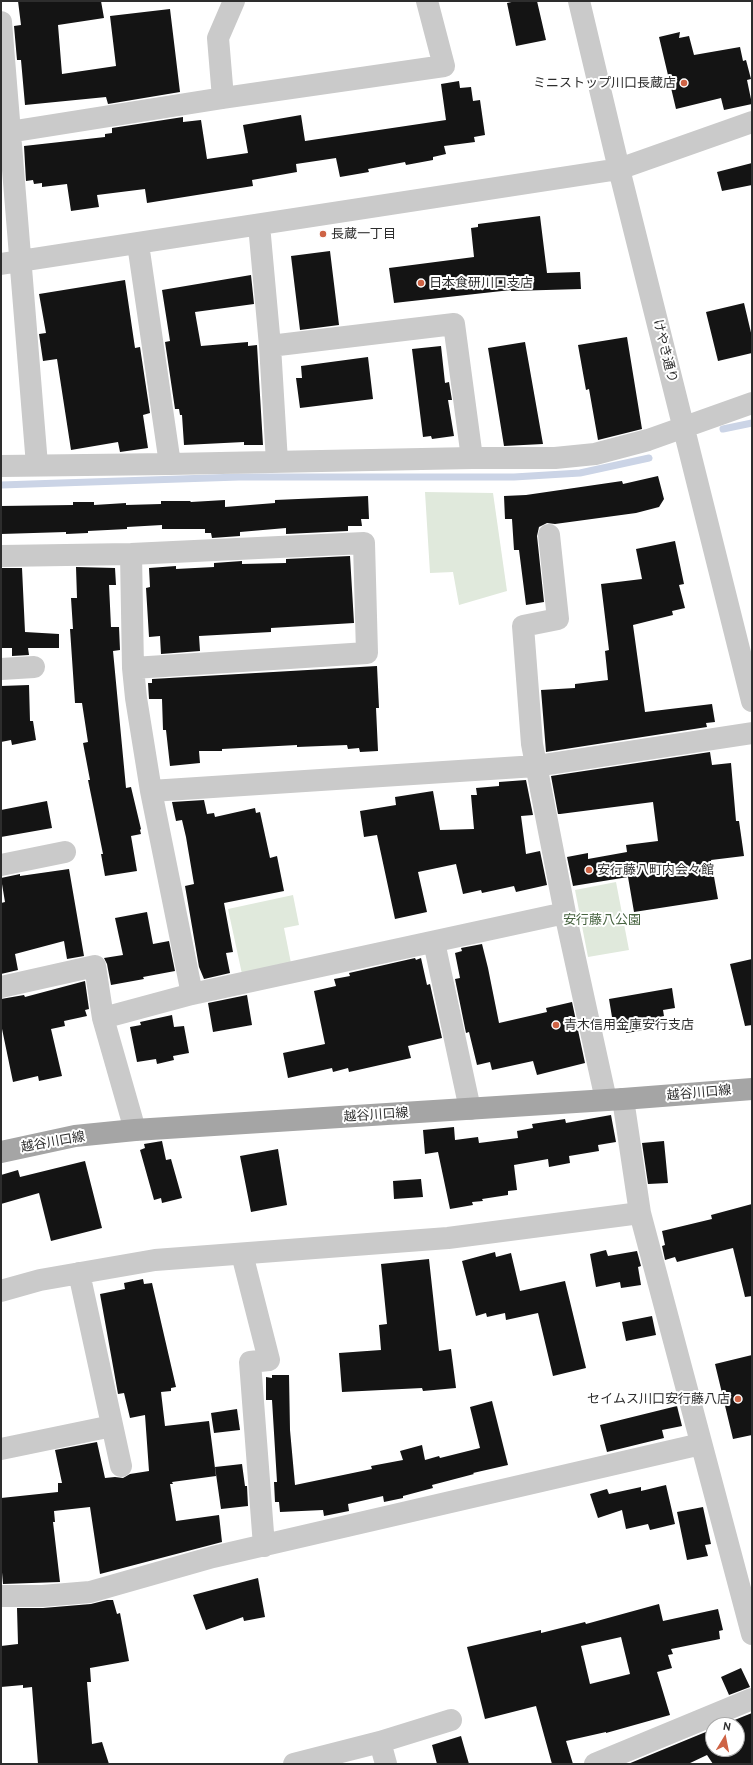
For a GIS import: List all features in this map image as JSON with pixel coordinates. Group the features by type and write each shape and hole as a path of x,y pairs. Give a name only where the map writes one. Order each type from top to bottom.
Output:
{"main road":[{"name":"越谷川口線","path":"1,1152 75,1136 135,1130 615,1100 752,1089"}],"street":[{"path":"223,98 218,38 234,1"},
{"path":"9,132 223,98 444,66 427,1"},
{"name":"けやき通り","path":"579,1 619,169 752,701"},
{"path":"1,22 9,132 10,263 37,465"},
{"path":"10,263 619,169 752,122"},
{"path":"259,225 270,346 278,462"},
{"path":"138,244 170,464"},
{"path":"270,346 454,324 472,458"},
{"path":"1,466 555,458 595,454 648,440 752,403"},
{"path":"549,535 558,619 523,626 532,744 536,766 565,913 615,1100 640,1213 752,1634"},
{"path":"1,556 131,554 364,543 366,653 133,668"},
{"path":"131,554 133,668 136,698 151,790 192,994"},
{"path":"1,669 34,667"},
{"path":"151,790 536,766 752,733"},
{"path":"1,865 65,852"},
{"path":"103,1018 192,994 565,913"},
{"path":"434,942 470,1109"},
{"path":"1,987 95,966 103,1018 135,1130"},
{"path":"1,1291 40,1280 154,1260 448,1238 640,1213"},
{"path":"242,1254 269,1360 250,1362 264,1546"},
{"path":"79,1273 121,1466"},
{"path":"1,1449 112,1426"},
{"path":"1,1596 42,1596 90,1592 207,1559 702,1444"},
{"path":"595,1764 752,1699"},
{"path":"294,1764 380,1742 451,1720"},
{"path":"380,1742 386,1764"}],"green space":[{"path":"425,492 493,493 507,591 459,605 453,572 430,573"},
{"name":"安行藤八公園","path":"616,882 629,950 588,957 575,890"},
{"path":"293,895 299,925 284,928 291,963 242,974 228,909"}],"building":[{"path":"18,1 101,1 104,18 58,25 62,74 116,66 110,16 170,9 180,92 108,104 106,97 25,105 21,60 17,60 14,26 21,25"},
{"path":"516,1 537,1 546,40 516,46 507,3"},
{"path":"680,32 679,38 689,36 694,55 740,47 743,61 746,60 751,79 747,80 752,104 724,110 721,98 676,109 659,37"},
{"path":"459,81 460,88 471,87 473,101 480,100 485,135 474,137 475,142 444,146 446,154 433,157 433,160 406,165 405,162 368,169 369,172 340,177 336,158 296,164 297,172 252,180 253,186 147,203 145,189 97,195 99,207 71,211 67,184 42,187 42,183 34,184 33,180 26,181 24,146 105,137 105,134 112,133 112,128 183,117 183,122 201,120 207,159 248,153 243,125 301,115 305,141 446,120 441,84"},
{"path":"752,163 752,185 722,191 717,172"},
{"path":"540,216 547,273 580,272 581,289 511,290 394,303 389,268 474,257 471,228 478,227 478,224"},
{"path":"330,251 339,325 300,330 291,256"},
{"path":"251,275 254,304 195,312 201,346 248,342 248,346 257,345 263,445 244,445 244,442 184,445 182,415 180,415 179,409 175,409 165,342 170,341 162,290"},
{"path":"125,280 135,348 140,347 150,413 143,415 148,448 120,452 118,442 71,450 57,359 43,361 39,334 46,333 39,294"},
{"path":"744,303 752,337 752,353 718,361 706,312"},
{"path":"627,337 642,429 598,440 589,389 586,390 578,345"},
{"path":"525,342 543,444 504,446 488,348"},
{"path":"441,346 445,383 449,382 452,400 448,400 454,436 432,439 431,436 423,437 412,349"},
{"path":"368,357 373,399 300,408 296,378 302,378 301,366"},
{"path":"658,476 664,499 659,507 636,513 555,524 547,523 539,527 537,536 544,602 526,605 519,550 514,550 512,519 505,519 504,496 526,495 622,481 623,484"},
{"path":"368,496 369,519 361,519 362,526 348,526 348,531 286,534 286,528 240,532 240,536 212,538 211,533 205,533 205,529 162,529 162,525 88,531 88,533 66,534 66,532 1,534 1,506 73,505 73,502 94,502 94,505 126,503 126,505 161,504 161,501 191,502 225,500 225,507 275,503 275,500"},
{"path":"675,541 684,584 679,585 685,608 672,611 673,615 633,625 645,712 712,704 715,722 706,723 707,727 546,752 541,690 575,688 575,684 608,680 605,651 609,650 601,584 642,579 636,549"},
{"path":"350,556 354,623 271,628 271,632 199,636 200,651 161,654 160,636 149,637 146,588 150,587 149,568 176,566 176,569 214,567 214,563 242,561 242,564 286,563 286,559"},
{"path":"76,567 115,568 116,585 109,585 111,627 119,627 120,650 113,651 126,788 131,787 141,829 141,834 131,836 137,871 105,876 101,854 103,854 88,780 90,780 83,743 88,742 82,703 75,703 70,629 73,629 71,598 77,598"},
{"path":"1,568 22,568 25,632 59,634 59,648 28,648 29,655 12,656 12,648 1,648"},
{"path":"377,666 379,708 376,708 378,751 360,752 359,748 348,749 347,745 297,747 297,745 222,749 222,751 199,751 200,763 170,766 166,730 163,730 162,699 149,699 148,683 152,683 152,679"},
{"path":"29,685 30,721 33,721 36,740 12,745 11,740 1,742 1,686"},
{"path":"710,752 712,765 731,763 736,821 739,821 744,856 711,860 718,899 634,912 628,877 573,886 567,857 588,853 588,859 627,852 626,845 658,841 653,802 558,814 551,776"},
{"path":"526,780 533,815 521,816 526,854 540,851 547,885 516,892 514,886 482,893 481,890 463,894 456,864 418,872 427,912 395,919 377,835 364,837 360,811 396,805 395,797 433,791 440,830 474,829 471,795 477,795 476,788 499,786 499,782"},
{"path":"204,800 207,814 214,813 215,817 255,808 256,813 260,812 270,858 277,856 284,891 224,903 233,952 226,953 230,973 204,979 199,967 185,886 194,884 186,837 182,820 176,821 172,802"},
{"path":"47,801 52,828 1,837 1,810"},
{"path":"69,869 84,956 67,959 64,941 15,954 18,970 1,974 1,903 5,902 1,878 20,874 20,876"},
{"path":"147,912 153,944 169,941 175,971 111,985 107,964 104,958 123,955 115,918"},
{"path":"482,944 499,1023 547,1012 546,1008 572,1002 585,1063 537,1075 533,1061 492,1070 490,1062 477,1065 469,1032 466,1033 455,979 460,978 455,953 462,951 461,948"},
{"path":"415,958 416,960 421,958 427,985 430,984 442,1038 408,1046 411,1058 349,1072 348,1068 333,1072 332,1068 288,1078 283,1053 325,1044 314,991 336,986 334,979 350,976 349,973"},
{"path":"752,959 752,1025 745,1026 730,964"},
{"path":"85,981 89,1009 85,1010 87,1016 64,1021 65,1026 51,1029 62,1076 39,1081 38,1076 13,1082 1,1024 1,999 24,995 25,997"},
{"path":"672,988 675,1008 663,1010 664,1016 650,1019 652,1029 626,1033 624,1020 613,1023 609,999"},
{"path":"247,995 252,1025 213,1032 208,1003"},
{"path":"172,1015 174,1027 184,1026 189,1053 173,1056 174,1060 157,1064 156,1059 137,1062 130,1027 141,1025 140,1022"},
{"path":"611,1115 616,1142 598,1145 599,1151 569,1156 570,1163 549,1167 548,1159 514,1165 517,1190 508,1191 508,1195 472,1202 473,1205 450,1209 438,1152 425,1154 423,1130 454,1127 455,1140 478,1137 479,1143 518,1138 517,1131 533,1128 532,1124 565,1119 566,1123"},
{"path":"162,1141 166,1160 171,1159 182,1198 162,1203 161,1198 154,1200 140,1150 145,1148 144,1144"},
{"path":"664,1141 668,1183 648,1184 642,1143"},
{"path":"278,1149 287,1205 251,1212 240,1156"},
{"path":"85,1161 102,1228 51,1241 39,1193 1,1204 1,1175 18,1170 20,1177"},
{"path":"421,1179 423,1197 394,1199 393,1181"},
{"path":"752,1204 752,1296 745,1297 733,1248 677,1262 675,1257 665,1260 662,1246 665,1245 662,1231 712,1219 711,1215"},
{"path":"606,1250 608,1256 637,1251 641,1266 638,1267 641,1285 621,1288 620,1282 596,1287 590,1254"},
{"path":"495,1252 496,1257 511,1253 520,1291 565,1281 586,1368 553,1376 538,1313 506,1320 505,1313 487,1317 486,1313 476,1316 462,1261"},
{"path":"429,1259 439,1351 451,1349 456,1388 423,1391 422,1388 342,1392 339,1353 381,1350 379,1325 387,1324 381,1264"},
{"path":"143,1279 144,1284 152,1283 176,1387 171,1388 171,1391 161,1392 165,1426 209,1421 216,1476 172,1482 173,1484 170,1484 176,1521 219,1515 222,1542 100,1574 90,1507 54,1511 55,1522 53,1522 60,1582 3,1584 1,1561 1,1498 58,1492 58,1483 62,1483 55,1450 97,1442 105,1478 123,1478 130,1474 149,1471 145,1415 130,1418 124,1393 118,1394 100,1294 125,1289 124,1283"},
{"path":"652,1316 656,1335 626,1341 622,1322"},
{"name":"セイムス川口安行藤八店","path":"752,1355 752,1435 733,1439 715,1364"},
{"path":"272,1375 289,1375 290,1430 295,1485 372,1469 371,1466 403,1460 400,1451 422,1445 425,1460 439,1456 440,1458 480,1448 470,1407 492,1401 508,1465 432,1485 433,1488 403,1496 403,1498 384,1502 383,1496 348,1504 349,1511 324,1516 323,1510 280,1512 279,1502 275,1502 274,1482 277,1482 272,1400 266,1400 266,1377 272,1378"},
{"path":"677,1406 682,1426 662,1430 664,1438 607,1452 600,1425"},
{"path":"237,1409 240,1430 214,1433 211,1413"},
{"path":"242,1464 245,1486 247,1486 248,1506 221,1509 215,1467"},
{"path":"666,1485 675,1524 650,1530 648,1524 626,1529 622,1510 598,1518 590,1494 607,1489 609,1494 641,1487 641,1491"},
{"path":"703,1507 711,1544 705,1545 708,1556 687,1560 677,1512"},
{"path":"258,1578 265,1617 244,1621 243,1617 206,1630 193,1595"},
{"path":"113,1600 117,1614 120,1613 129,1661 90,1668 91,1682 87,1682 92,1744 102,1742 109,1764 38,1764 32,1687 23,1688 23,1685 1,1687 1,1646 18,1644 17,1608 43,1608 91,1604"},
{"path":"659,1604 663,1621 718,1609 723,1630 719,1631 720,1639 671,1649 673,1654 668,1655 672,1668 657,1672 670,1715 606,1733 566,1741 573,1764 552,1764 536,1706 485,1719 467,1647 541,1630 541,1633 585,1622 586,1624","holes":["621,1637 630,1674 590,1684 581,1646"]},
{"path":"741,1668 750,1687 729,1695 721,1677"},
{"path":"752,1713 752,1764 713,1764 708,1757 745,1757 745,1717 742,1717"},
{"path":"705,1732 705,1756 688,1764 628,1764"},
{"path":"461,1736 469,1764 437,1764 432,1745"}],"waterway":[{"path":"723,429 752,423"},
{"path":"1,485 239,477 514,477 580,473 649,458"}],"place":[{"name":"ミニストップ川口長蔵店","path":"684,83"},
{"name":"長蔵一丁目","path":"323,234"},
{"name":"日本食研川口支店","path":"421,283"},
{"name":"安行藤八町内会々館","path":"589,870"},
{"name":"青木信用金庫安行支店","path":"556,1025"},
{"name":"セイムス川口安行藤八店","path":"738,1399"}]}
